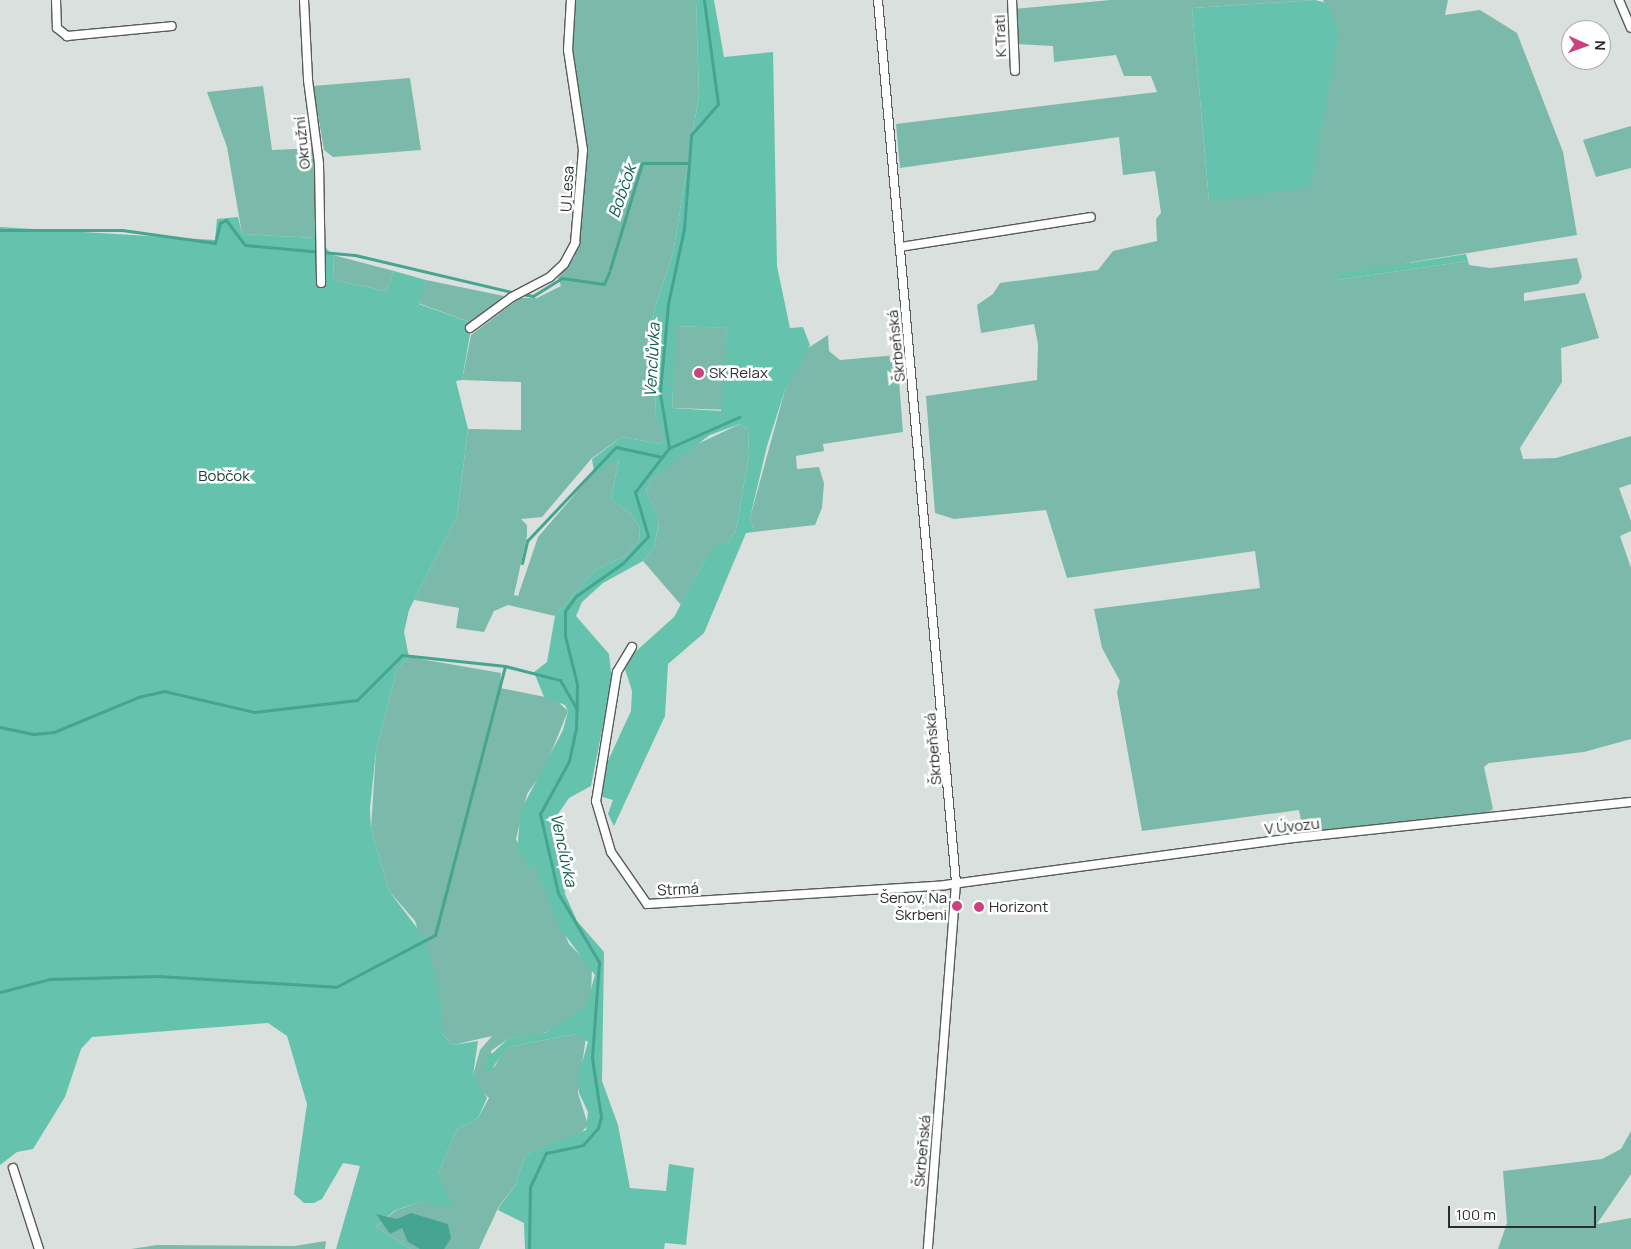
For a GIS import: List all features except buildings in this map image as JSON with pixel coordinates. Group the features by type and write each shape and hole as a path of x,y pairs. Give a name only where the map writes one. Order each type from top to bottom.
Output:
{"street":[{"path":"56,0 57,28 67,36 172,26"},
{"name":"Okružní","path":"304,0 308,80 320,164 321,283"},
{"name":"U Lesa","path":"470,328 512,297 550,277 564,264 574,244 582,150 568,50 571,0"},
{"name":"Škrbeňská","path":"878,0 956,883 928,1249"},
{"name":"K Trati","path":"1012,0 1014,71"},
{"path":"1618,0 1631,28"},
{"path":"900,248 1091,218"},
{"name":"Strmá","path":"632,647 617,672 596,801 611,852 647,904 956,883"},
{"name":"V Úvozu","path":"956,883 1294,838 1631,802"},
{"path":"13,1168 39,1249"}],"shaded area":[{"path":"576,0 696,0 699,95 673,253 653,314 657,348 655,415 668,439 660,444 622,437 592,458 542,517 521,519 527,525 527,536 514,595 518,596 538,537 594,472 614,459 619,460 611,499 630,513 640,528 639,541 625,556 595,570 555,616 508,605 494,611 484,632 456,628 459,608 414,600 457,516 468,429 521,430 521,382 462,380 471,335 520,298 537,298 561,286 558,278 574,258 581,228 586,150 573,48"},
{"path":"1111,0 1315,0 1192,8 1209,201 1335,28 1323,0 1448,0 1445,15 1480,10 1517,33 1563,152 1577,235 1413,262 1337,280 1468,261 1469,265 1490,268 1577,258 1582,277 1578,284 1524,293 1524,301 1585,293 1599,338 1561,348 1562,382 1520,448 1523,459 1556,458 1631,436 1631,484 1619,488 1631,521 1631,531 1620,536 1631,568 1631,739 1584,752 1489,763 1484,767 1493,809 1488,813 1303,832 1299,810 1142,831 1117,692 1120,681 1102,648 1094,609 1260,588 1255,551 1067,578 1046,510 954,519 935,513 926,396 1037,380 1038,344 1034,324 981,333 977,305 993,294 1000,283 1098,270 1113,251 1157,241 1156,219 1161,213 1155,171 1123,175 1119,137 900,168 896,124 1157,92 1151,76 1124,76 1116,55 1054,62 1053,46 1015,44 1014,9"},
{"path":"410,78 421,150 333,157 324,150 313,86"},
{"path":"263,86 272,150 315,148 316,238 242,234 227,147 207,92"},
{"path":"1631,126 1631,168 1596,177 1583,140"},
{"path":"333,255 394,271 386,291 334,280"},
{"path":"426,280 504,296 472,323 418,303"},
{"name":"SK Relax","path":"675,326 727,328 724,410 672,408"},
{"path":"828,335 829,351 840,360 897,355 903,432 823,444 824,451 796,456 797,469 819,467 824,483 822,508 815,525 754,532 750,518 785,390 805,350"},
{"path":"740,424 748,429 749,454 736,530 727,544 705,560 681,605 643,561 654,548 659,523 646,490 651,479 689,448"},
{"path":"409,657 501,673 500,688 555,699 568,711 544,770 527,794 516,839 528,866 535,866 542,879 569,944 592,967 591,996 586,1007 565,1023 542,1034 508,1039 491,1051 494,1068 502,1052 513,1046 576,1034 586,1037 578,1093 588,1125 580,1134 525,1155 515,1186 499,1206 479,1249 411,1249 376,1227 395,1211 419,1202 438,1174 457,1129 478,1118 489,1098 475,1085 473,1075 480,1050 492,1036 453,1045 442,1034 442,1009 415,921 389,891 371,829 376,751 397,669"},
{"path":"1631,1131 1631,1174 1597,1224 1631,1218 1631,1249 1498,1249 1507,1223 1503,1171 1602,1159 1621,1149"},
{"path":"411,1213 448,1224 451,1238 444,1249 420,1249 408,1242 402,1228 390,1234 376,1214 397,1219"},
{"path":"326,1241 325,1249 131,1249 157,1245 294,1246"}],"green space":[{"path":"696,0 714,0 724,57 773,52 777,266 790,328 803,327 810,345 785,390 767,446 750,518 754,532 746,533 704,633 668,664 665,716 614,826 608,814 613,800 599,796 600,778 631,711 632,691 625,669 634,653 674,617 705,560 717,545 727,544 736,530 749,454 748,429 740,424 710,435 651,479 646,490 659,522 654,548 643,561 603,583 582,602 576,616 609,654 612,680 591,786 569,798 558,814 565,894 577,921 604,952 602,1081 618,1125 630,1188 666,1191 669,1164 694,1168 686,1245 665,1243 664,1249 525,1249 524,1223 498,1210 515,1186 525,1155 586,1130 588,1112 579,1093 578,1077 588,1042 576,1034 513,1046 503,1052 490,1072 485,1071 486,1059 508,1039 545,1033 586,1007 595,975 559,927 535,866 528,867 517,849 521,810 563,730 568,711 565,705 544,697 534,672 547,662 555,616 595,570 625,556 639,541 640,528 630,513 611,499 619,460 594,472 592,459 622,437 660,444 667,439 655,415 657,348 653,314 673,253 699,95","holes":["676,326 727,328 721,411 672,408"]},
{"path":"1315,0 1327,3 1339,32 1310,187 1209,201 1192,8"},
{"name":"Bobčok","path":"238,217 242,234 316,238 333,255 334,280 386,291 394,271 426,280 419,304 472,323 462,380 456,381 468,429 457,516 409,610 404,632 409,657 397,669 376,751 370,808 371,829 389,891 427,941 442,1009 442,1034 453,1045 478,1041 473,1075 487,1098 478,1118 457,1129 438,1174 454,1207 419,1202 394,1211 376,1227 411,1249 336,1249 360,1166 343,1163 322,1199 314,1203 304,1203 294,1194 307,1104 287,1036 268,1023 92,1037 81,1049 65,1097 33,1149 17,1152 0,1165 0,227 215,240 217,219"},
{"path":"1466,254 1468,261 1337,280 1339,274"}],"waterway":[{"name":"Venclůvka","path":"529,1249 530,1187 546,1153 583,1145 598,1128 601,1117 592,1058 599,962 558,893 540,814 569,761 576,729 577,684 565,636 565,611 576,596 623,563 648,536 635,492 669,448 660,393 668,304 684,229 691,135 718,104 704,0"},
{"name":"Bobčok","path":"610,269 642,163 689,163"},
{"name":"Bobčok","path":"0,230 122,230 215,243 220,223 226,220 245,245 355,255 516,293"},
{"name":"Bobčok","path":"522,294 533,296 562,278 604,284 609,272"},
{"path":"669,448 739,417"},
{"path":"522,563 527,541 616,447 662,457"},
{"path":"0,727 34,734 54,732 138,697 164,691 254,712 357,700 402,655 505,666 560,680 577,709"},
{"path":"0,992 50,979 158,976 336,987 435,935 505,666"}],"place":[{"name":"SK Relax","path":"699,373"},
{"name":"Šenov, Na Škrbeni","path":"957,906"},
{"name":"Horizont","path":"979,907"}]}
